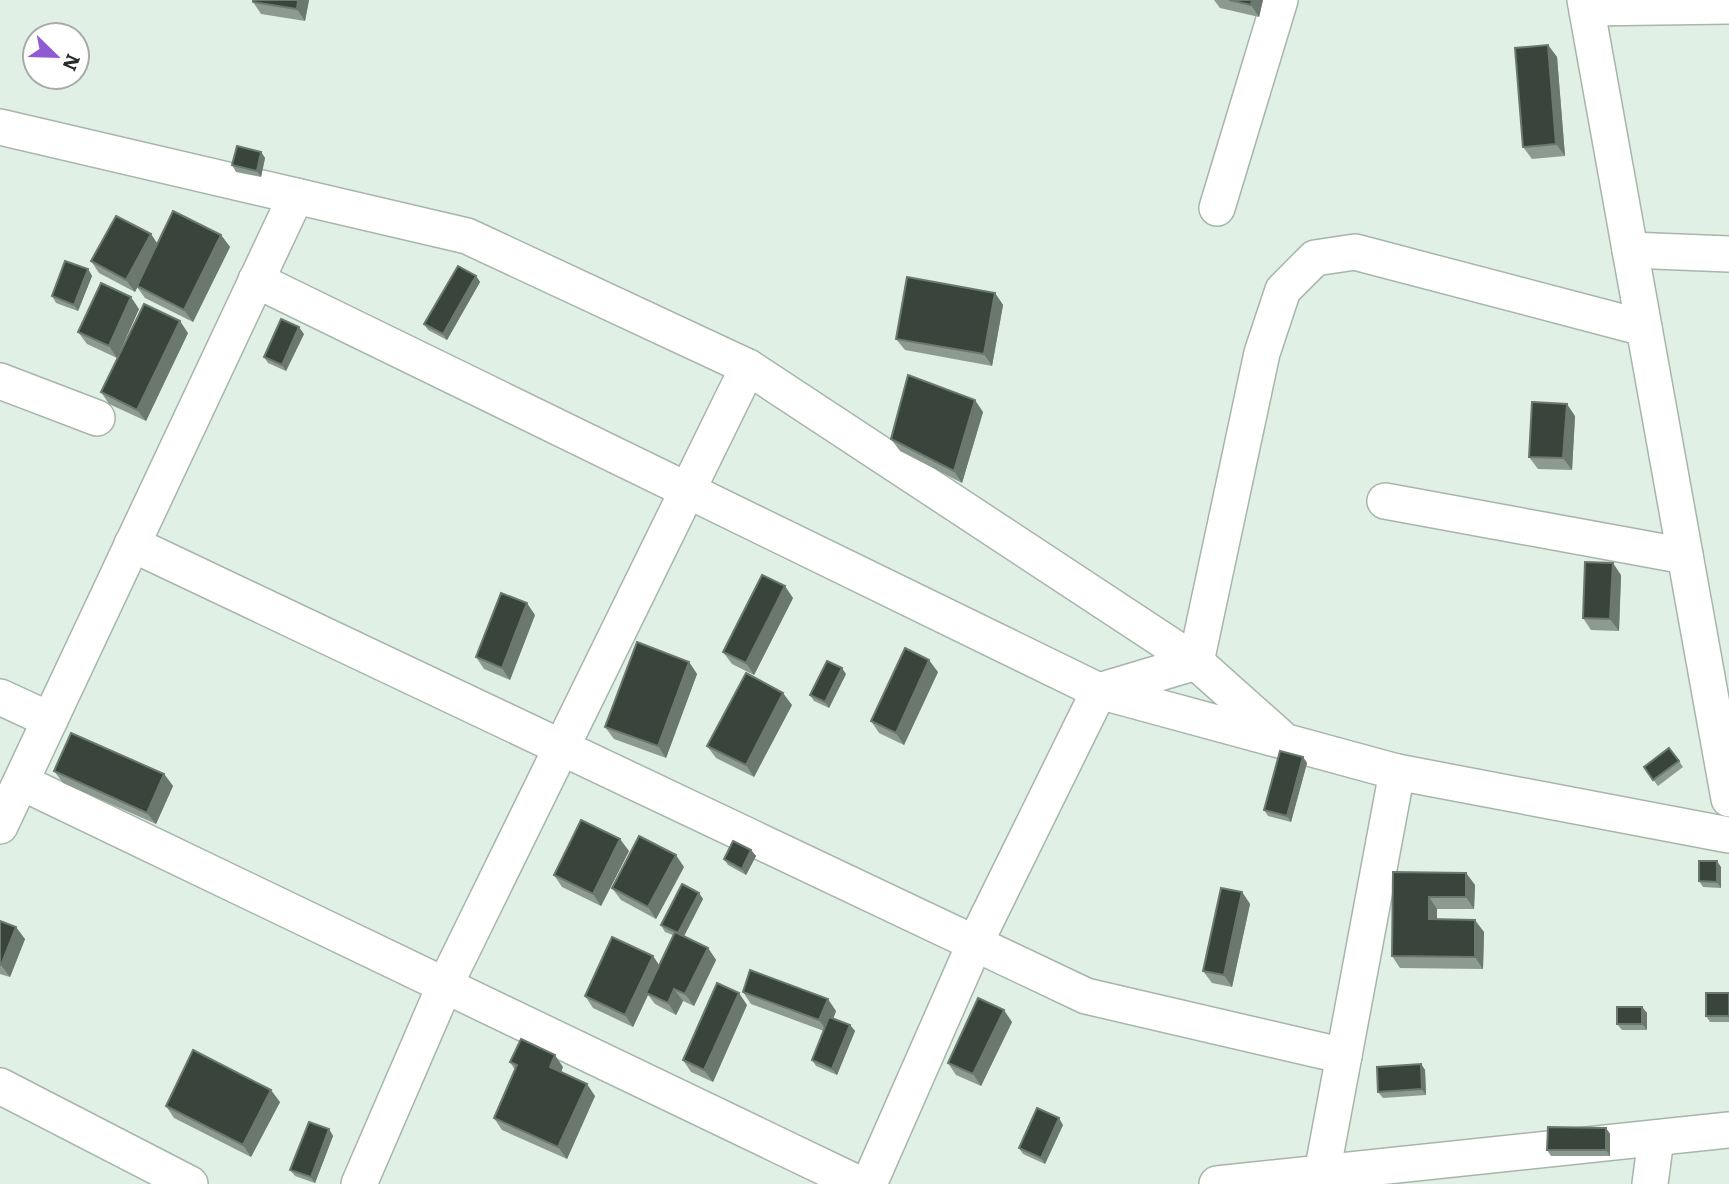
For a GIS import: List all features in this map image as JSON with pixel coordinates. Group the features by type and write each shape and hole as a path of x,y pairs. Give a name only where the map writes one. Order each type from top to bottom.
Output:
{"street":[{"path":"1217,208 1280,0"},
{"path":"1729,6 1586,4 1729,799"},
{"path":"0,127 467,236 748,367 1196,662 1286,742"},
{"path":"0,826 296,196"},
{"path":"1630,250 1729,254"},
{"path":"1196,662 1262,353 1283,290 1315,258 1355,252 1644,328"},
{"path":"256,280 1099,691 1397,772 1729,835"},
{"path":"359,1184 445,985 748,367"},
{"path":"0,381 97,418"},
{"path":"1385,500 1685,556"},
{"path":"132,544 1086,996 1344,1056"},
{"path":"869,1184 975,943 1099,691 1196,662"},
{"path":"0,698 50,720"},
{"path":"1322,1173 1397,772"},
{"path":"21,782 859,1184"},
{"path":"0,1086 190,1184"},
{"path":"1217,1184 1322,1173 1378,1175 1729,1130"},
{"path":"1650,1184 1656,1138"}],"building":[{"path":"253,0 298,0 297,9"},
{"path":"1229,0 1252,0 1251,5"},
{"path":"1548,45 1556,144 1523,147 1515,48"},
{"path":"237,146 261,152 257,171 232,165"},
{"path":"173,211 221,235 184,310 137,286"},
{"path":"116,216 151,234 126,280 91,261"},
{"path":"65,261 88,269 74,305 52,296"},
{"path":"458,266 476,276 443,334 424,324"},
{"path":"907,277 995,293 984,354 896,339"},
{"path":"101,283 131,297 109,346 78,332"},
{"path":"144,304 180,321 137,410 101,392"},
{"path":"281,319 299,327 282,365 264,357"},
{"path":"908,375 975,400 954,471 891,439"},
{"path":"1532,402 1567,404 1563,458 1529,457"},
{"path":"1585,562 1613,563 1610,619 1583,618"},
{"path":"762,575 785,586 746,663 723,652"},
{"path":"501,593 527,603 502,668 476,657"},
{"path":"637,642 689,662 658,746 605,727"},
{"path":"905,648 929,660 896,733 871,721"},
{"path":"827,661 842,668 825,702 810,695"},
{"path":"746,673 783,693 746,765 707,746"},
{"path":"71,733 164,774 147,813 54,771"},
{"path":"1669,748 1679,761 1653,780 1644,767"},
{"path":"1280,751 1303,757 1287,816 1264,810"},
{"path":"581,820 620,839 593,894 554,875"},
{"path":"639,836 676,855 648,907 612,888"},
{"path":"733,841 751,850 742,869 724,859"},
{"path":"1699,861 1717,861 1717,882 1699,881"},
{"path":"1393,872 1466,873 1466,897 1429,897 1429,919 1475,920 1475,957 1392,956"},
{"path":"682,884 699,893 678,933 661,925"},
{"path":"1221,888 1242,892 1224,975 1203,971"},
{"path":"0,921 16,927 1,965 0,965"},
{"path":"675,932 708,948 685,994 674,989 668,1003 646,993"},
{"path":"612,937 653,956 625,1015 585,996"},
{"path":"750,970 828,999 819,1020 743,992"},
{"path":"717,983 739,993 704,1070 683,1060"},
{"path":"1706,993 1729,993 1729,1016 1706,1016"},
{"path":"978,998 1004,1010 973,1074 948,1063"},
{"path":"1617,1007 1642,1007 1642,1024 1617,1024"},
{"path":"829,1017 850,1025 832,1069 812,1060"},
{"path":"521,1039 555,1055 550,1067 587,1084 558,1147 494,1118 517,1065 510,1062"},
{"path":"193,1050 271,1090 243,1145 166,1106"},
{"path":"1421,1064 1422,1089 1378,1092 1377,1067"},
{"path":"1037,1108 1059,1118 1041,1158 1019,1148"},
{"path":"309,1122 329,1129 311,1177 290,1170"},
{"path":"1548,1127 1606,1128 1606,1150 1547,1150"}]}
